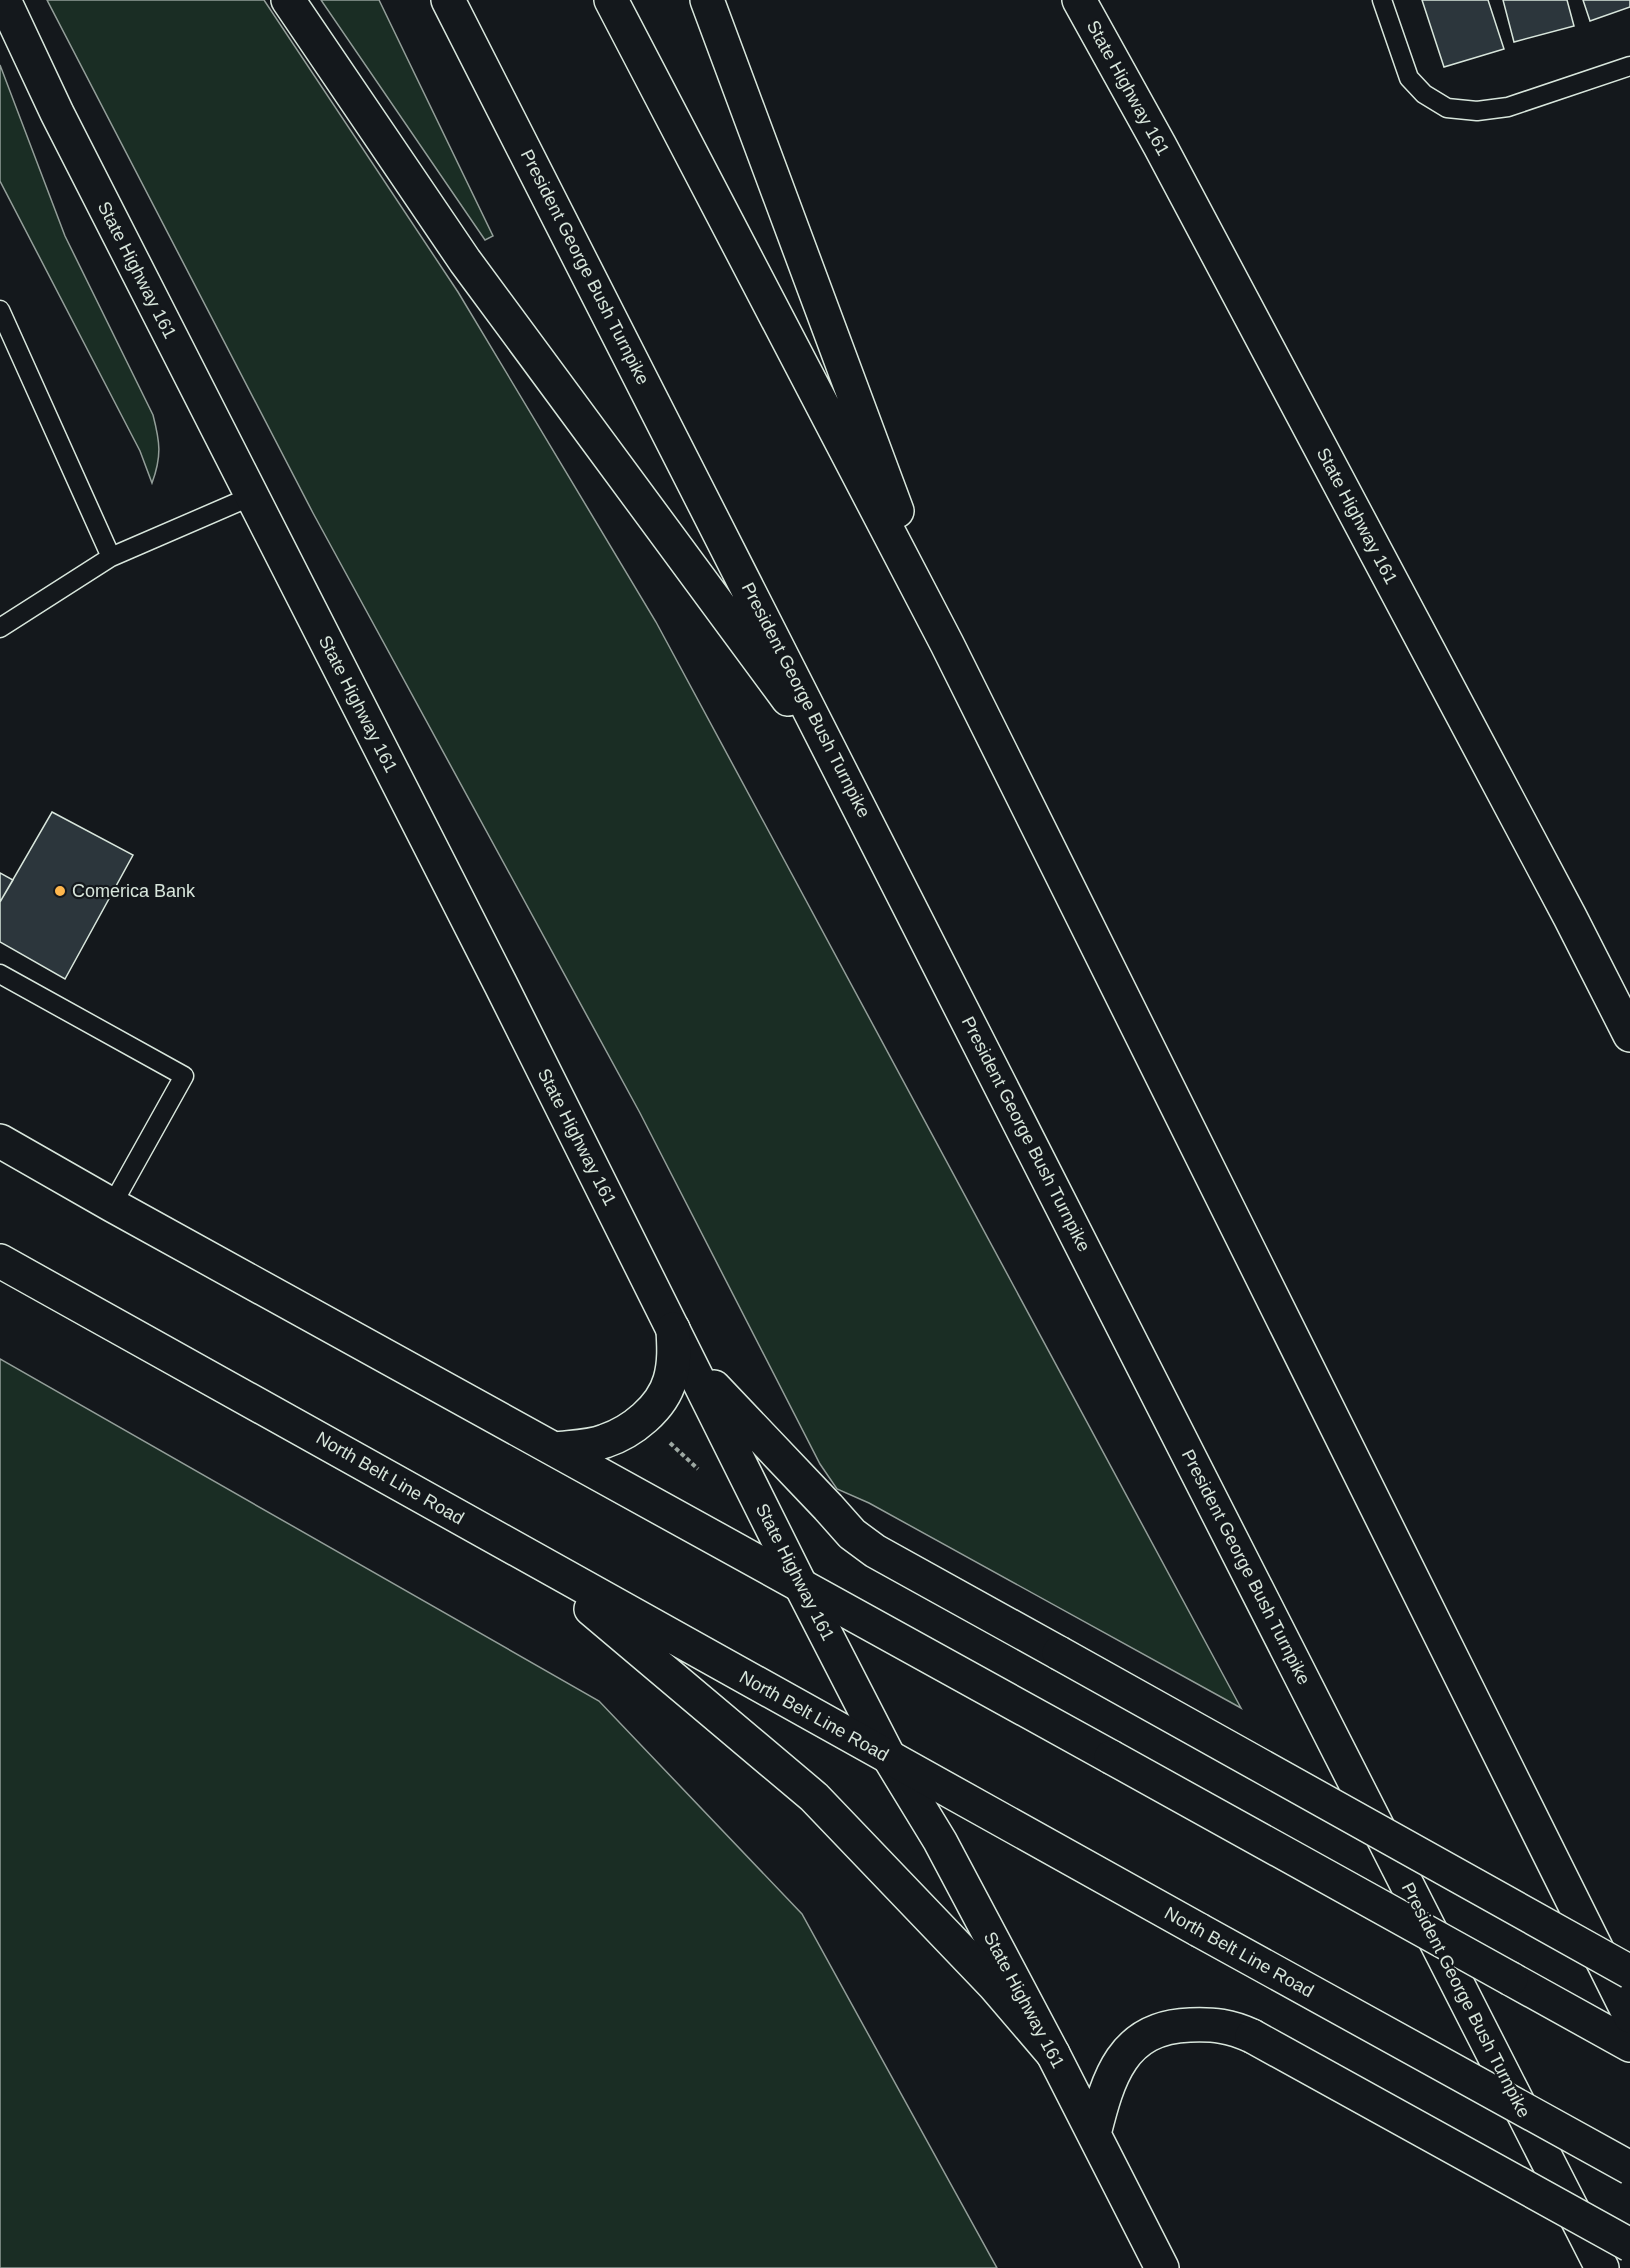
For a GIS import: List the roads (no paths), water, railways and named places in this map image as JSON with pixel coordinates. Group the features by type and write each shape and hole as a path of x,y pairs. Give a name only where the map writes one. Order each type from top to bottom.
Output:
{"main road":[{"name":"State Highway 161","path":"4,0 57,113 692,1364 801,1586 890,1759 940,1841 1053,2054 1162,2268"},
{"path":"288,0 465,261 845,777"},
{"name":"President George Bush Turnpike","path":"448,0 1602,2268"},
{"path":"611,0 947,644 1630,2016"},
{"path":"707,0 947,644"},
{"name":"State Highway 161","path":"1079,0 1160,146 1570,917 1630,1035"},
{"path":"0,1141 1630,2045"},
{"name":"North Belt Line Road","path":"0,1261 890,1759 1630,2168"},
{"path":"555,1449 604,1442 624,1433 643,1420 658,1403 670,1382 674,1363 673,1329"},
{"path":"692,1364 852,1534 875,1551 1630,1972"},
{"path":"530,1558 814,1797 994,1985 1053,2054"},
{"path":"1094,2134 1112,2075 1124,2054 1145,2036 1164,2028 1208,2024 1231,2027 1252,2036 1630,2245"}],"lane":[{"path":"1382,0 1409,78 1424,94 1447,108 1477,111 1508,107 1630,66"},
{"path":"0,310 111,557"},
{"path":"0,628 111,557 252,496"},
{"path":"0,974 184,1076 112,1205"}],"place":[{"name":"Comerica Bank","path":"60,891"}]}
